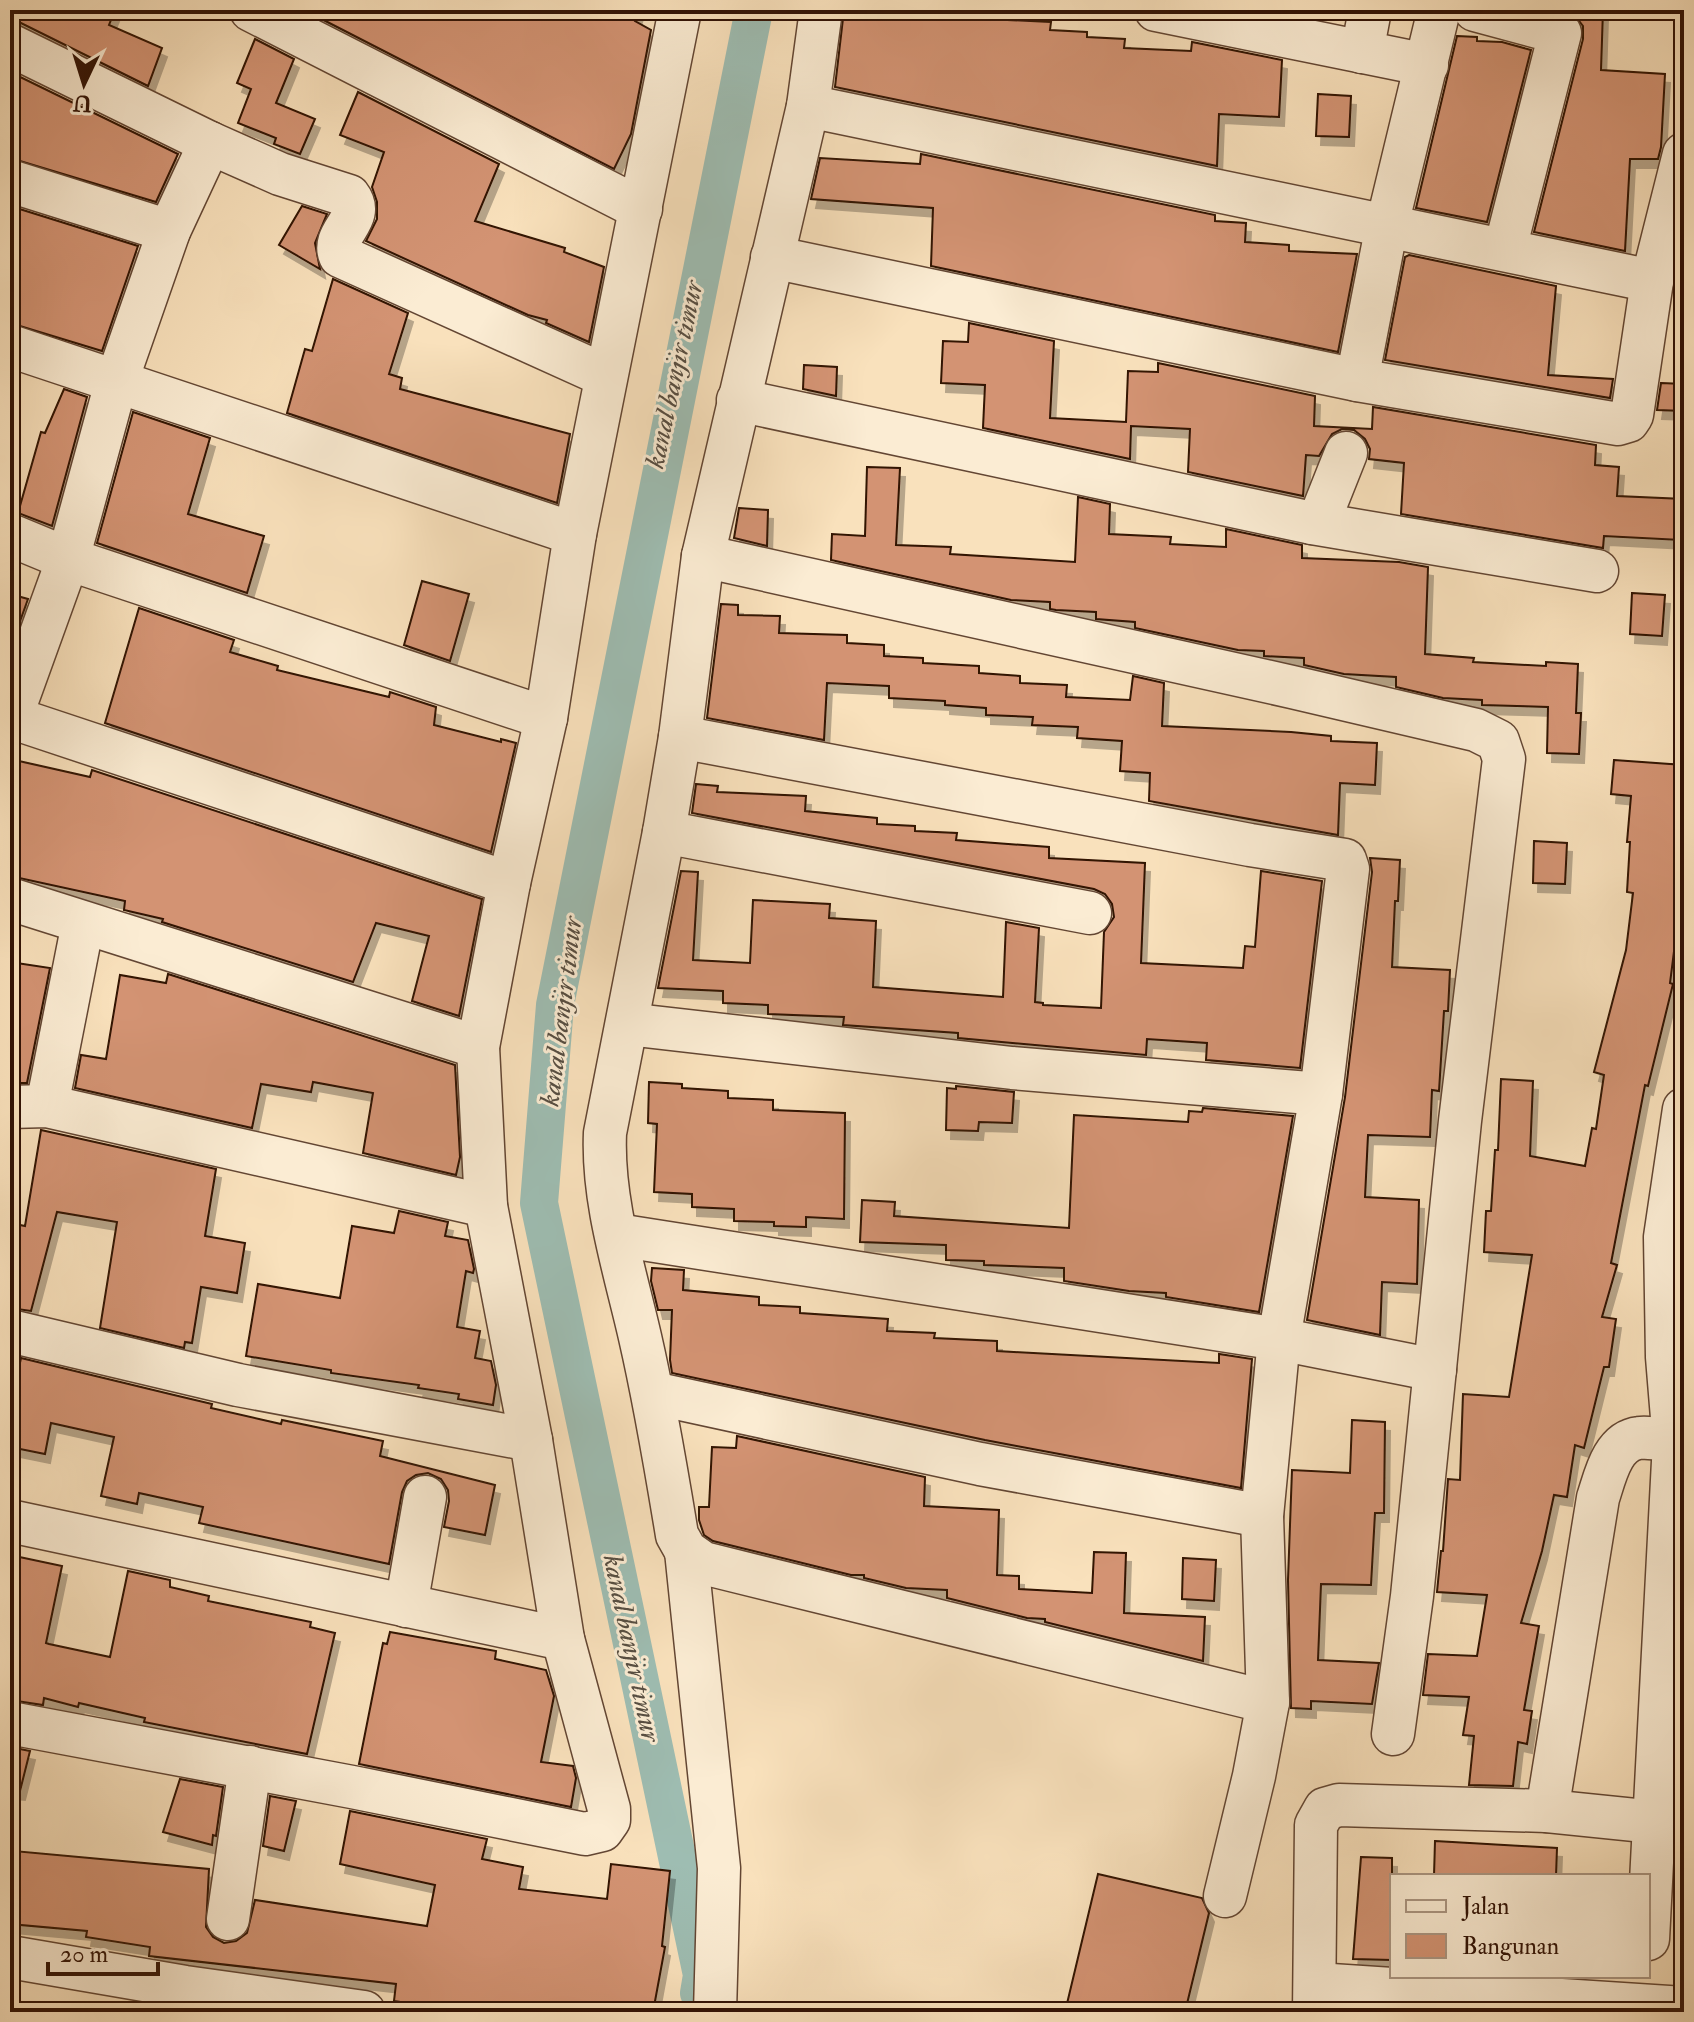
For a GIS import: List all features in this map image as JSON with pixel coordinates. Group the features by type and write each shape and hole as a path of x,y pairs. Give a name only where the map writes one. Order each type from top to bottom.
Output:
{"street":[{"path":"251,10 641,209"},
{"path":"10,1723 585,1834 602,1830 609,1820 609,1809 563,1639 531,1440 486,1206 478,1047 509,883 546,718 575,534 680,10"},
{"path":"715,2012 719,1868 686,1551 677,1535 653,1393 617,1235 604,1160 605,1133 664,832 680,737 703,556 808,106 821,10"},
{"path":"1156,10 1427,65"},
{"path":"1362,52 1370,10"},
{"path":"1357,380 1387,225 1439,10"},
{"path":"1475,10 1564,22 1505,249"},
{"path":"10,45 210,143 280,174 349,196 355,203 356,212 338,244 340,256 606,376"},
{"path":"808,106 1652,281"},
{"path":"210,143 169,231 116,383 68,559 10,717 509,883"},
{"path":"772,257 1357,380 1618,424 1628,421 1632,415 1652,281 1684,154"},
{"path":"10,181 169,231"},
{"path":"10,346 575,534"},
{"path":"738,400 1312,523 1597,571"},
{"path":"1312,523 1319,521 1346,453"},
{"path":"10,535 68,559 546,718"},
{"path":"703,556 1292,687 1476,730 1498,741 1504,759 1460,1121 1412,1596 1393,1734"},
{"path":"680,737 1234,842 1345,860 1348,869 1321,1094 1279,1339 1262,1516 1268,1702 1225,1896"},
{"path":"664,832 1090,913"},
{"path":"10,899 478,1047"},
{"path":"83,923 28,1106 486,1206"},
{"path":"627,1024 1012,1068 1321,1094"},
{"path":"1650,1928 1669,1824 1679,1443 1667,1357 1683,1126"},
{"path":"617,1235 1279,1339 1435,1370"},
{"path":"10,1331 238,1385 531,1440"},
{"path":"653,1393 980,1464 1262,1516"},
{"path":"1547,1811 1598,1498 1608,1466 1622,1445 1639,1438 1679,1443"},
{"path":"406,1606 425,1497"},
{"path":"10,1521 563,1639"},
{"path":"686,1551 703,1563 1268,1702"},
{"path":"228,1919 250,1767"},
{"path":"1655,2000 1315,1998 1316,1825 1325,1809 1339,1805 1547,1811 1669,1824"},
{"path":"10,1957 184,2000 364,2012"}],"building":[{"path":"10,10 115,10 109,25 162,48 148,86 21,23 10,21"},
{"path":"304,10 638,10 635,21 651,30 631,134 614,169"},
{"path":"844,10 915,10 1008,16 1008,20 1051,22 1050,30 1087,32 1087,37 1125,39 1124,48 1191,51 1192,42 1282,60 1279,117 1219,114 1217,166 835,87"},
{"path":"1573,10 1603,10 1601,70 1665,74 1658,159 1630,159 1625,251 1534,232 1583,39 1583,26"},
{"path":"1457,36 1477,37 1477,41 1502,42 1531,50 1487,222 1416,208"},
{"path":"255,39 294,59 276,103 315,119 300,154 274,144 276,138 238,123 251,89 237,83"},
{"path":"10,72 178,154 156,202 10,158"},
{"path":"358,92 499,164 475,221 565,248 564,252 604,267 589,342 546,323 547,320 528,315 366,241 377,219 377,202 372,187 384,152 340,135"},
{"path":"1318,94 1351,96 1349,137 1316,136"},
{"path":"921,154 1215,215 1215,221 1246,223 1245,242 1289,245 1289,251 1357,254 1338,352 931,266 933,208 811,199 820,158 920,164"},
{"path":"10,206 138,246 102,351 10,323"},
{"path":"302,206 327,214 315,243 320,269 279,245"},
{"path":"1409,255 1556,286 1548,375 1613,379 1610,398 1385,360 1405,257"},
{"path":"333,279 408,313 389,374 402,378 400,389 570,434 557,503 287,413 305,349 312,351"},
{"path":"969,323 1054,341 1050,418 1126,422 1128,371 1158,372 1158,363 1315,396 1314,426 1372,429 1373,407 1596,445 1595,465 1619,467 1617,496 1684,499 1681,540 1604,536 1603,548 1401,514 1404,463 1369,459 1370,449 1365,439 1354,430 1342,429 1332,434 1319,456 1306,455 1303,496 1188,472 1190,429 1131,426 1130,459 983,428 985,385 941,383 943,341 968,342"},
{"path":"804,365 837,367 836,396 803,389"},
{"path":"1661,383 1684,384 1684,411 1657,410"},
{"path":"64,389 87,397 52,526 18,513 41,432 45,433"},
{"path":"133,412 210,438 188,514 264,536 247,593 97,543"},
{"path":"867,467 900,468 896,545 951,547 950,554 1075,562 1078,497 1110,504 1109,534 1171,537 1170,544 1226,547 1226,529 1302,545 1302,558 1399,562 1428,567 1425,654 1474,658 1473,662 1546,666 1546,662 1578,664 1576,713 1581,713 1579,754 1547,753 1548,707 1482,705 1482,700 1443,698 1396,687 1396,677 1344,674 1304,665 1304,658 1264,656 1264,651 1238,650 1135,628 1135,622 1096,619 1096,612 1050,609 1050,602 1011,600 831,560 832,534 865,536"},
{"path":"739,508 768,510 767,546 734,538"},
{"path":"422,581 469,594 450,661 404,645"},
{"path":"1632,593 1665,595 1662,636 1630,634"},
{"path":"10,594 28,599 10,649"},
{"path":"721,604 738,605 738,615 780,616 779,633 847,635 847,643 884,645 884,656 923,658 923,663 979,666 979,673 1020,676 1020,683 1067,685 1066,697 1130,700 1133,676 1164,683 1162,726 1291,732 1331,736 1331,741 1377,743 1375,785 1340,783 1338,835 1149,801 1150,773 1120,771 1122,741 1077,738 1078,727 1032,725 1033,717 986,715 986,708 945,705 945,701 889,698 889,686 827,683 824,740 707,718"},
{"path":"139,608 234,640 230,652 278,666 277,670 389,697 390,692 436,707 434,725 516,743 491,852 105,723"},
{"path":"10,759 90,777 92,770 482,899 459,1016 412,1001 429,936 376,923 353,982 162,922 163,919 124,910 125,901 10,876"},
{"path":"1614,760 1684,765 1684,896 1681,896 1670,983 1673,984 1648,1086 1645,1085 1611,1263 1617,1265 1602,1317 1616,1319 1609,1367 1604,1367 1584,1448 1575,1445 1567,1497 1554,1495 1521,1623 1539,1626 1524,1710 1532,1711 1527,1744 1518,1742 1513,1786 1469,1785 1474,1736 1463,1735 1469,1697 1423,1695 1428,1654 1477,1656 1487,1595 1437,1592 1448,1479 1460,1480 1463,1394 1509,1397 1532,1255 1484,1252 1486,1211 1491,1211 1495,1150 1498,1150 1501,1079 1533,1081 1530,1156 1585,1166 1592,1128 1596,1129 1604,1075 1594,1072 1626,950 1633,893 1627,892 1631,796 1611,794"},
{"path":"696,784 718,786 717,792 806,796 805,811 877,818 877,824 915,826 915,831 957,833 956,840 1049,847 1049,858 1145,863 1141,963 1243,968 1245,946 1255,947 1261,871 1322,881 1300,1068 1206,1060 1207,1043 1147,1039 1146,1055 958,1038 958,1033 843,1025 844,1017 768,1014 768,1005 723,1003 723,991 658,988 681,871 698,872 693,960 750,963 753,900 830,904 829,918 876,921 873,987 1003,997 1006,922 1039,928 1035,1002 1101,1008 1104,932 1114,917 1112,904 1105,894 1094,889 692,813"},
{"path":"1534,841 1567,843 1565,884 1533,883"},
{"path":"1370,858 1400,860 1392,967 1450,970 1439,1091 1432,1090 1430,1137 1368,1135 1365,1197 1419,1200 1417,1284 1382,1282 1380,1335 1307,1320 1345,1097 1372,872"},
{"path":"10,962 50,968 27,1083 10,1083"},
{"path":"168,974 455,1065 460,1157 456,1175 363,1153 373,1093 313,1082 311,1092 261,1084 252,1128 75,1088 81,1055 106,1059 120,975 166,983"},
{"path":"649,1082 728,1091 728,1098 773,1100 773,1110 845,1113 844,1219 806,1217 806,1227 734,1221 734,1209 692,1207 692,1194 654,1192 657,1124 648,1123"},
{"path":"956,1086 1014,1092 1012,1123 979,1122 978,1131 946,1130 947,1088 956,1089"},
{"path":"1203,1108 1293,1116 1259,1312 1166,1297 1166,1293 1064,1281 1064,1268 984,1265 984,1261 946,1260 946,1245 860,1242 862,1200 895,1202 894,1216 1069,1228 1074,1115 1188,1122 1189,1111 1202,1112"},
{"path":"41,1130 216,1169 205,1236 245,1243 237,1293 201,1287 192,1343 185,1342 184,1348 100,1328 117,1222 57,1212 31,1311 10,1308 10,1244 15,1224 25,1226"},
{"path":"399,1211 448,1222 445,1236 468,1240 474,1269 473,1273 466,1271 457,1327 480,1331 475,1358 491,1361 496,1385 493,1405 458,1399 459,1394 418,1388 419,1385 331,1373 331,1370 246,1356 258,1284 340,1298 352,1226 394,1233"},
{"path":"652,1268 684,1270 683,1290 759,1297 759,1305 800,1307 800,1313 888,1319 887,1331 935,1333 934,1338 997,1341 997,1351 1219,1363 1219,1354 1252,1359 1241,1488 985,1440 672,1373 672,1310 658,1310 651,1281"},
{"path":"21,1358 212,1404 211,1408 281,1424 282,1420 383,1441 380,1456 495,1485 485,1535 444,1527 448,1490 441,1479 428,1473 416,1475 407,1481 402,1492 389,1564 199,1523 203,1507 139,1493 137,1504 101,1496 114,1437 51,1423 45,1454 10,1447 10,1410"},
{"path":"1352,1420 1385,1422 1384,1513 1375,1513 1371,1585 1321,1584 1318,1660 1379,1663 1372,1704 1311,1701 1311,1709 1291,1708 1288,1580 1292,1470 1350,1473"},
{"path":"737,1436 925,1477 924,1506 999,1510 997,1575 1019,1576 1019,1589 1092,1593 1094,1552 1126,1553 1124,1613 1205,1617 1203,1661 1045,1622 1045,1619 1027,1618 947,1598 947,1590 906,1588 864,1578 864,1575 851,1575 713,1541 704,1535 699,1520 699,1507 709,1507 712,1447 736,1448"},
{"path":"10,1555 62,1566 46,1643 49,1644 110,1657 128,1571 170,1580 170,1587 209,1596 208,1601 311,1622 310,1627 335,1633 307,1754 144,1722 145,1718 79,1703 78,1707 44,1698 43,1705 10,1700"},
{"path":"1183,1558 1216,1560 1214,1601 1182,1599"},
{"path":"390,1632 496,1651 495,1659 546,1670 554,1696 541,1762 573,1766 576,1778 571,1807 359,1764 383,1643 387,1644"},
{"path":"10,1747 30,1751 20,1791 10,1790"},
{"path":"180,1779 223,1787 212,1845 163,1832"},
{"path":"270,1796 296,1801 284,1851 263,1846"},
{"path":"350,1811 487,1839 482,1859 523,1867 519,1889 607,1899 611,1864 670,1871 662,1946 665,1947 653,2012 466,2012 394,2001 396,1984 149,1956 150,1947 86,1937 87,1931 10,1924 14,1851 209,1869 206,1927 213,1937 224,1943 236,1941 247,1933 255,1900 427,1926 435,1885 340,1864"},
{"path":"1435,1841 1557,1848 1556,1874 1434,1874"},
{"path":"1361,1857 1392,1858 1390,1960 1353,1959"},
{"path":"1098,1874 1202,1898 1209,1913 1185,2012 1065,2012"}],"waterway":[{"name":"kanal banjir timur","path":"699,1993 702,1975 539,1203 555,1005 754,10"}]}
